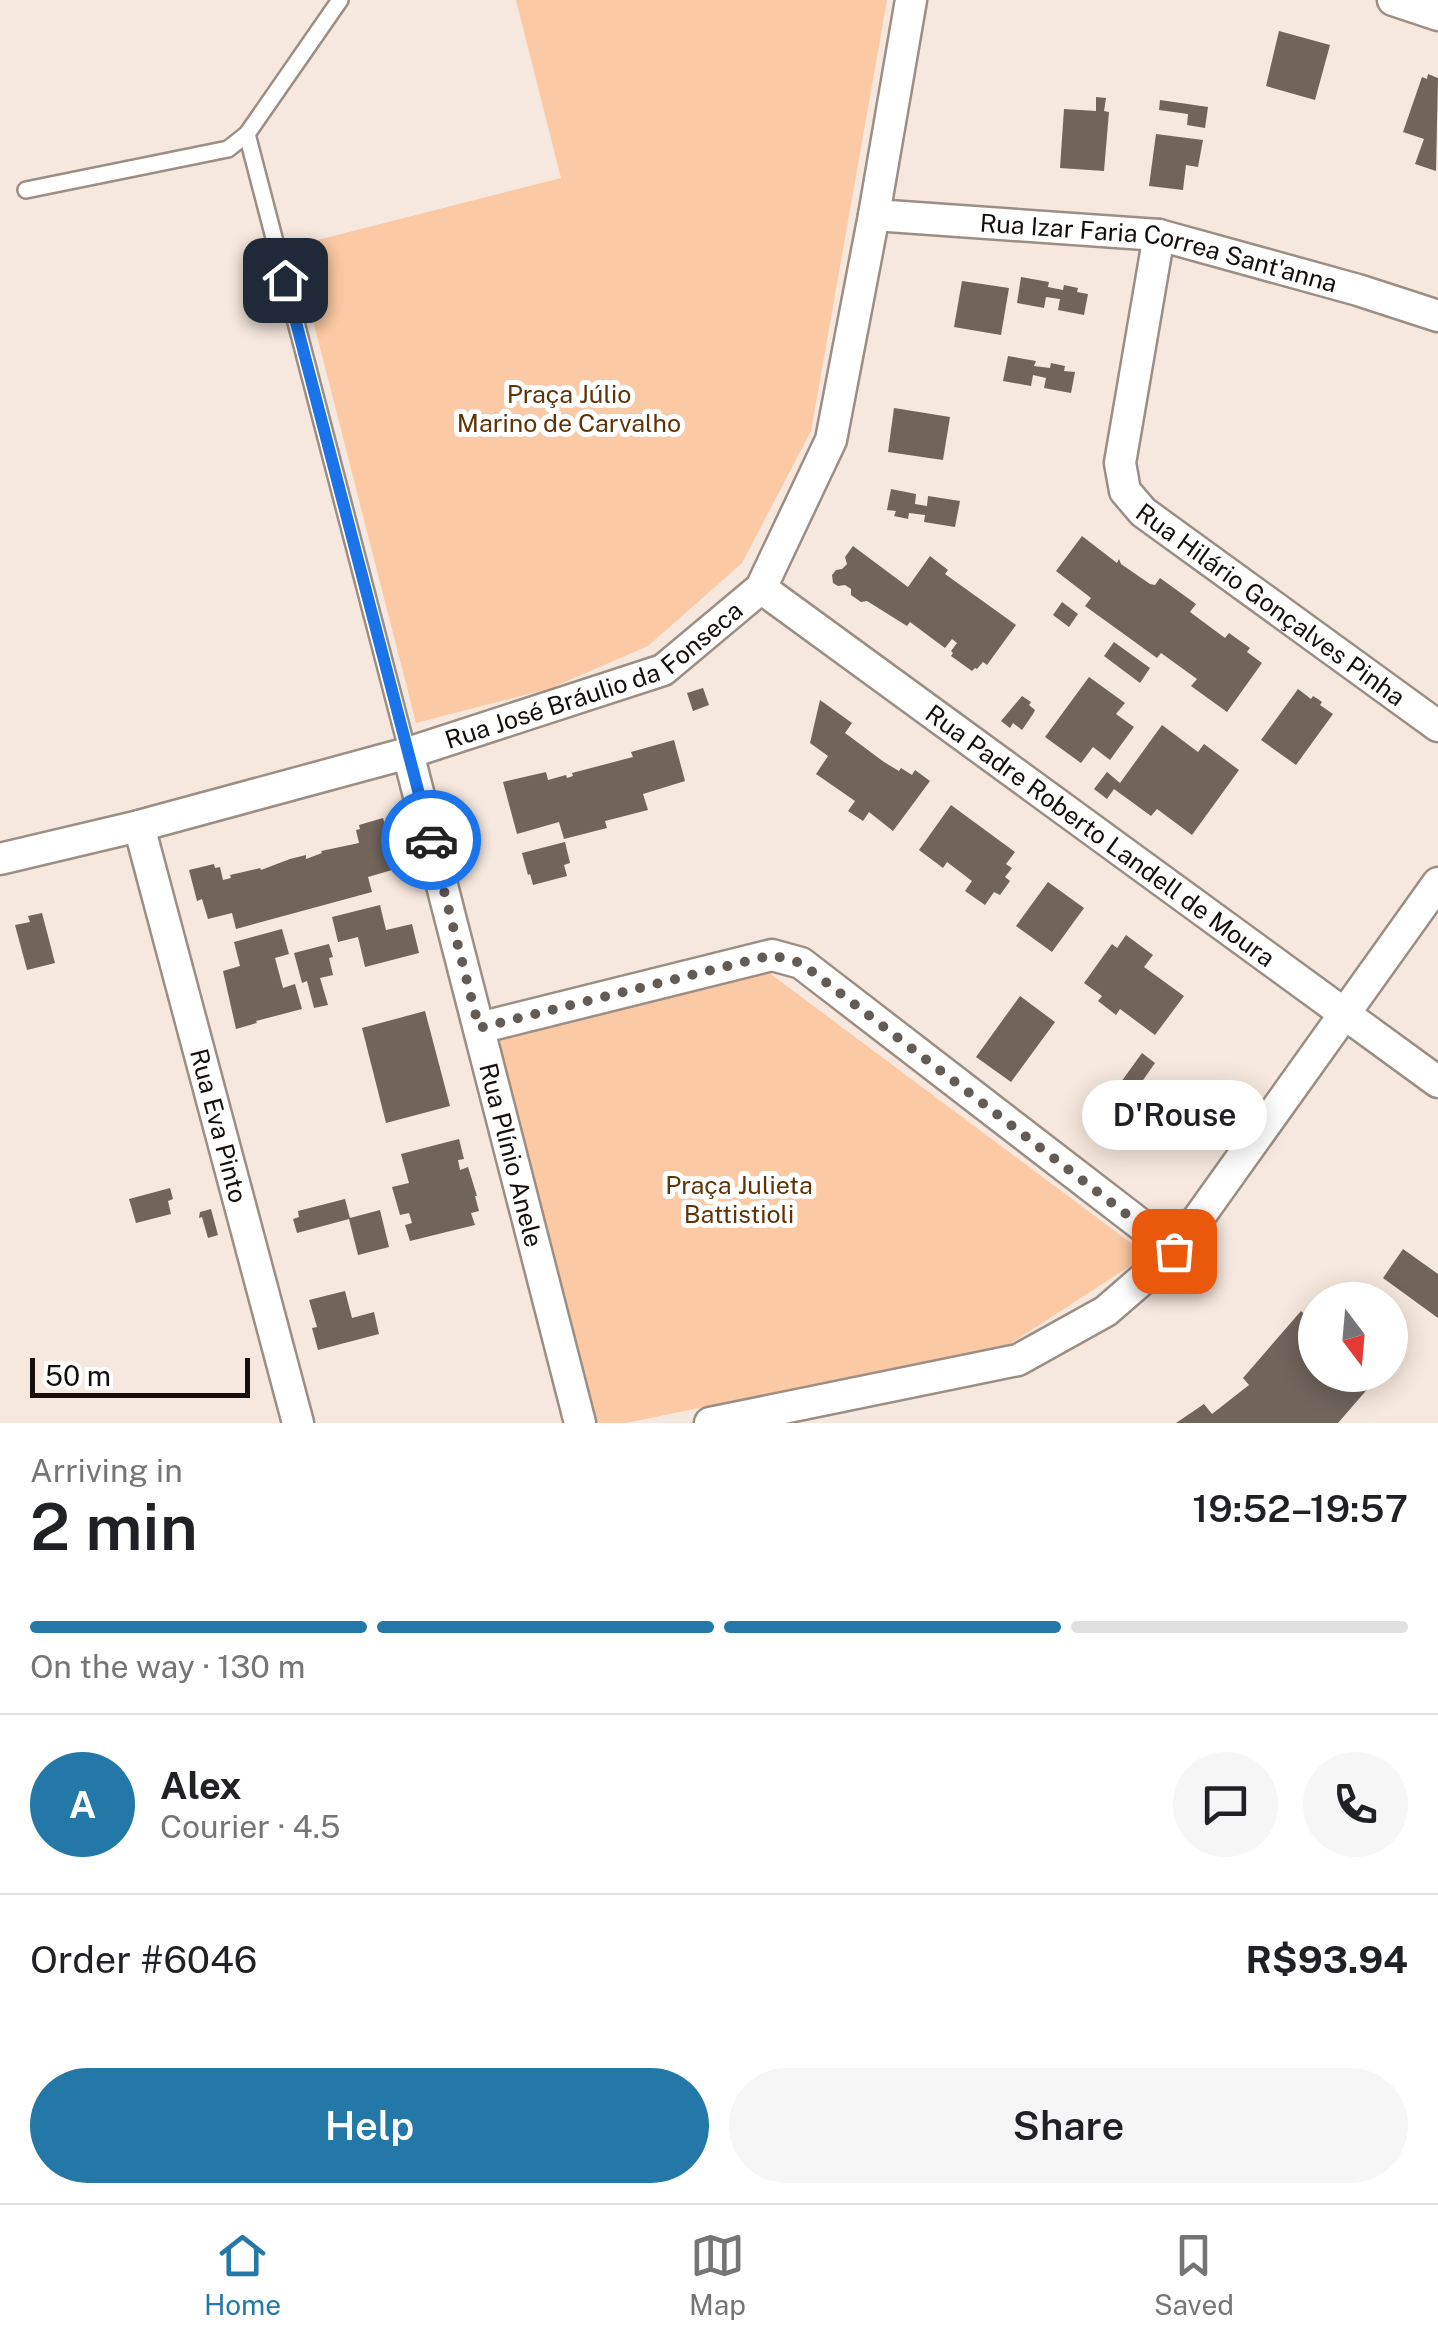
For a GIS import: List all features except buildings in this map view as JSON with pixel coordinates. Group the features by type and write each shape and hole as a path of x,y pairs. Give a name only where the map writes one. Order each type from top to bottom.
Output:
{"street":[{"name":"Rua José Bráulio da Fonseca","path":"0,859 408,754 663,670 762,588 831,440 911,0"},
{"path":"1393,0 1438,15"},
{"name":"Rua Izar Faria Correa Sant'anna","path":"874,215 1160,235 1438,316"},
{"name":"Rua Hilário Gonçalves Pinha","path":"1160,235 1120,463 1125,491 1143,512 1438,726"},
{"name":"Rua Padre Roberto Landell de Moura","path":"762,588 1438,1082"},
{"name":"Rua Plínio Anele","path":"408,754 580,1423"},
{"name":"Rua Eva Pinto","path":"139,826 298,1423"},
{"path":"710,1423 856,1409 1018,1360 1106,1311 1174,1251 1438,883"},
{"path":"479,1028 772,955 801,963 1174,1251"}],"lane":[{"path":"26,190 228,149 247,134 340,0"},
{"name":"Rua Plínio Anele","path":"247,134 408,754"}],"green space":[{"name":"Praça Júlio Marino de Carvalho","path":"516,0 887,0 811,431 742,563 648,646 551,688 416,723 294,246 561,178"},
{"name":"Praça Julieta Battistioli","path":"768,972 1147,1255 1010,1344 626,1423 592,1423 497,1040"}],"way so far":[{"path":"431,840 479,1028 772,955 801,963 1174,1251"}],"place":[{"name":"D'Rouse","path":"1174,1251"}],"route":[{"path":"285,280 431,840"}]}
